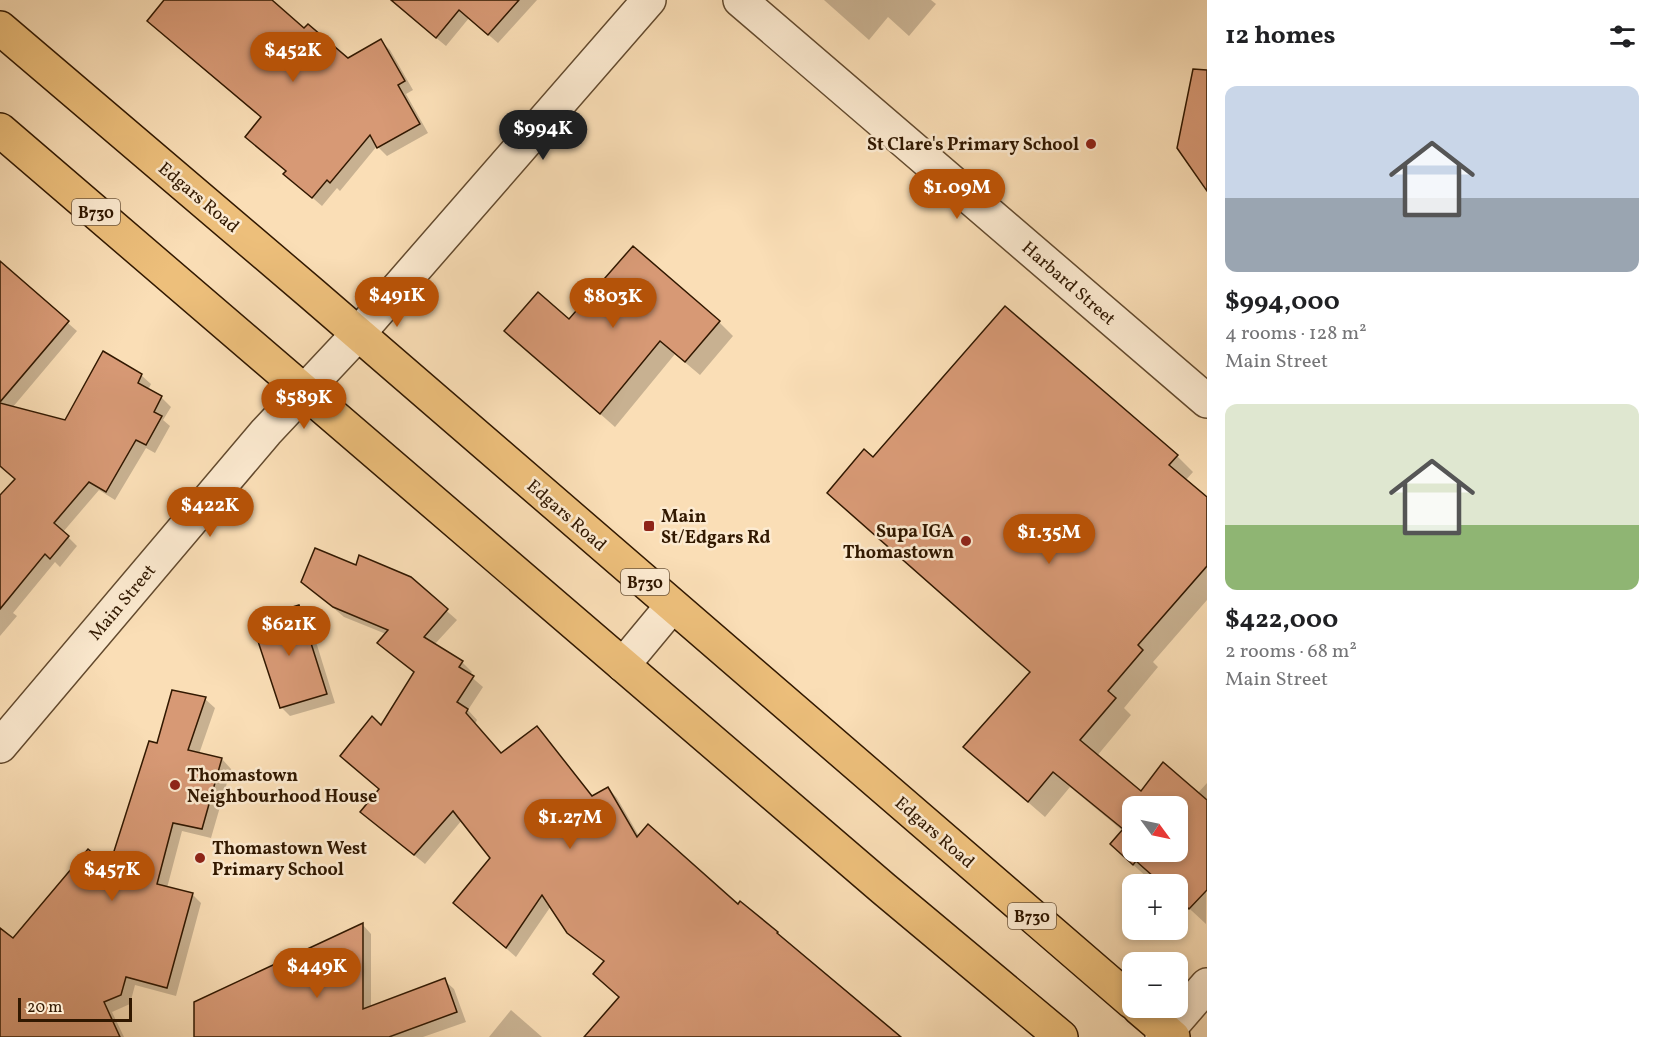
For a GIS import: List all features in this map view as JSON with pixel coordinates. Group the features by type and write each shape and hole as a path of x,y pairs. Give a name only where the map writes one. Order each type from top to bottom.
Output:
{"main road":[{"name":"Edgars Road","path":"0,28 1122,993"},
{"name":"B730","path":"0,130 884,889 1061,1037"},
{"path":"1149,1018 1167,1035"}],"street":[{"name":"Main Street","path":"0,746 258,441 358,334 649,0"},
{"name":"Harbard Street","path":"740,0 1207,401"},
{"path":"623,665 672,606"},
{"path":"1167,1035 1207,985"}],"building":[{"path":"164,0 272,0 304,28 308,24 348,58 381,39 405,81 398,85 420,124 377,148 370,135 330,183 327,180 312,198 283,174 286,171 245,137 261,117 147,21"},
{"path":"391,0 519,0 488,35 459,10 436,38"},
{"path":"1193,69 1207,70 1207,191 1177,148"},
{"path":"633,246 720,321 685,362 660,341 600,414 504,331 538,292 569,319"},
{"path":"0,261 69,321 0,402"},
{"path":"1005,306 1178,455 1169,465 1207,497 1207,566 1138,645 1143,650 1108,691 1116,698 1080,740 1141,791 1163,762 1207,800 1207,890 1189,909 1188,874 1151,874 1137,862 1188,862 1188,796 1122,796 1122,828 1053,772 1028,802 963,747 1030,672 827,493 864,449 873,457"},
{"path":"103,351 142,374 138,383 162,396 154,412 162,416 146,445 136,440 106,492 89,482 54,523 69,536 50,559 45,554 0,609 0,495 15,479 0,466 0,403 65,420"},
{"path":"315,548 356,565 359,555 411,577 448,609 424,637 463,661 459,667 474,676 457,702 468,709 466,713 501,753 537,726 592,796 608,787 637,837 648,824 738,904 740,901 901,1037 584,1037 619,997 593,974 604,961 567,933 542,895 506,948 453,903 490,858 453,811 414,855 360,812 379,789 340,756 372,716 381,725 414,672 377,643 388,630 333,607 301,582"},
{"path":"299,605 327,694 280,708 251,620"},
{"path":"172,690 206,697 188,750 222,758 202,829 173,823 157,884 193,893 167,988 126,977 121,995 104,1002 120,1037 0,1037 0,928 13,938 88,849 109,867 149,741 157,743"},
{"path":"1122,830 1122,855 1110,844"},
{"path":"363,923 363,1009 445,978 457,1012 389,1037 194,1037 194,1002"}],"place":[{"name":"St Clare's Primary School","path":"1091,144"},
{"name":"Main St/Edgars Rd","path":"649,526"},
{"name":"Supa IGA Thomastown","path":"966,541"},
{"name":"Thomastown Neighbourhood House","path":"175,785"},
{"name":"Thomastown West Primary School","path":"200,858"}]}
